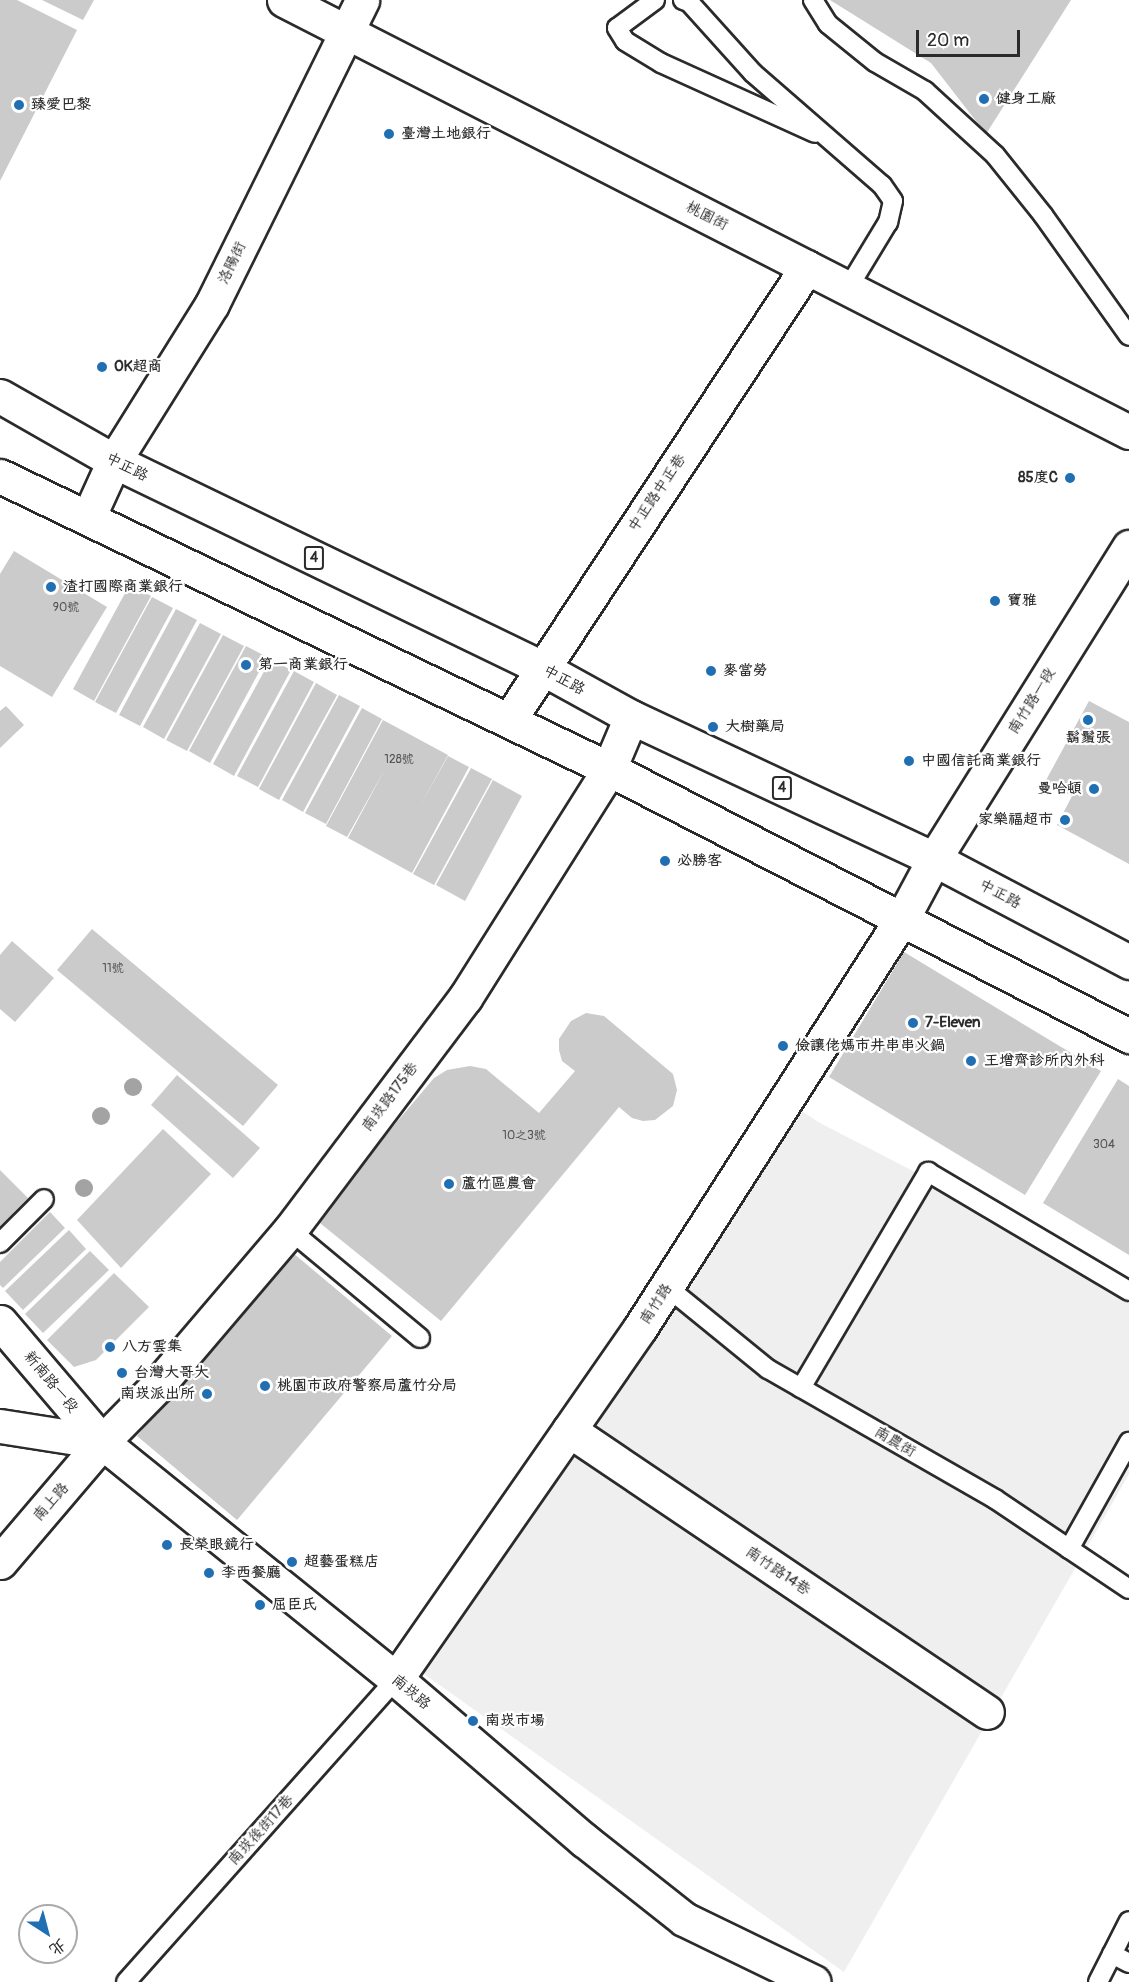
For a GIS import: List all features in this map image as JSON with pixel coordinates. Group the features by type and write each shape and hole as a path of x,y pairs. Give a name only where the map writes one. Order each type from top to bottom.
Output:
{"street":[{"name":"桃園街","path":"284,0 1129,432"},
{"name":"洛陽街","path":"88,518 114,461 212,304 362,0"},
{"name":"中正路中正巷","path":"509,720 807,267"},
{"name":"中正路","path":"0,396 114,461 542,668 631,717 934,859 1129,962"},
{"path":"0,476 609,769 1129,1036"},
{"name":"南竹路一段","path":"902,919 934,859 1129,547"},
{"name":"南崁路175巷","path":"102,1442 157,1386 290,1230 465,998 609,769 631,717"},
{"name":"南竹路","path":"396,1679 667,1287 793,1085 902,919"},
{"name":"新南路一段","path":"0,1322 102,1442"},
{"name":"南崁路","path":"0,1426 102,1442 396,1679 585,1840 684,1919 814,1982"},
{"name":"南竹路14巷","path":"569,1430 987,1712"},
{"name":"南上路","path":"0,1562 102,1442"}],"lane":[{"path":"655,0 617,28 625,41 661,63 830,140"},
{"path":"683,0 689,2 753,73 882,185 893,201 888,222 848,288"},
{"path":"813,0 828,24 875,62 925,91 995,155 1043,215 1129,336"},
{"path":"801,1388 928,1172 1129,1291"},
{"path":"0,1242 44,1199"},
{"path":"290,1230 420,1338"},
{"name":"南農街","path":"667,1287 768,1369 994,1499 1129,1589"},
{"path":"1069,1549 1129,1442"},
{"name":"南崁後街17巷","path":"126,1982 396,1679"},
{"path":"1098,1982 1129,1921"},
{"path":"1112,1954 1129,1964"}],"shaded area":[{"path":"791,1104 820,1123 1129,1282 1129,1474 844,1972 414,1667"}],"building":[{"name":"臻愛巴黎","path":"0,0 17,0 77,30 0,181"},
{"path":"42,0 94,0 83,20"},
{"name":"健身工廠","path":"830,0 1071,0 986,134 931,63"},
{"path":"14,551 107,607 52,697 0,666 0,574"},
{"path":"130,584 151,596 94,701 73,689"},
{"path":"152,597 173,608 116,713 95,702"},
{"path":"176,609 197,620 140,726 119,715"},
{"path":"200,623 221,634 164,739 143,727"},
{"path":"223,635 244,646 187,751 166,740"},
{"path":"246,646 267,657 210,763 189,751"},
{"path":"271,659 291,670 234,776 213,764"},
{"path":"294,671 314,682 258,787 237,776"},
{"path":"316,683 337,695 279,800 259,789"},
{"path":"339,695 360,706 303,812 282,800"},
{"name":"曼哈頓","path":"1089,701 1129,722 1129,864 1057,825 1072,796 1045,782"},
{"path":"6,706 24,725 0,748 0,711"},
{"path":"362,708 382,719 326,824 305,813"},
{"path":"383,720 448,755 418,810 448,756 469,767 412,873 348,838 385,769 347,837 326,826"},
{"path":"471,768 492,779 434,885 413,874"},
{"path":"493,780 522,796 465,901 436,885"},
{"path":"92,929 278,1085 243,1126 57,970"},
{"path":"12,941 54,978 15,1022 0,1009 0,955"},
{"path":"904,952 1101,1071 1025,1195 829,1077"},
{"name":"蘆竹區農會","path":"586,1013 604,1016 673,1074 677,1090 673,1106 655,1120 643,1121 632,1118 619,1107 441,1321 315,1219 434,1078 447,1070 470,1066 486,1069 539,1113 575,1071 562,1061 559,1039 571,1021"},
{"path":"177,1075 260,1148 233,1178 151,1105"},
{"path":"1118,1079 1129,1086 1129,1255 1043,1203"},
{"path":"163,1129 211,1174 121,1268 77,1220"},
{"path":"0,1170 28,1198 0,1226"},
{"path":"50,1212 65,1228 3,1288 0,1285 0,1262"},
{"path":"69,1230 86,1249 23,1310 5,1291"},
{"path":"90,1251 109,1270 43,1333 25,1314"},
{"name":"桃園市政府警察局蘆竹分局","path":"293,1253 392,1336 237,1520 137,1436"},
{"path":"114,1273 149,1307 96,1360 74,1367 47,1340"}],"place":[{"name":"健身工廠","path":"984,99"},
{"name":"臻愛巴黎","path":"19,105"},
{"name":"臺灣土地銀行","path":"389,134"},
{"name":"OK超商","path":"102,367"},
{"name":"85度C","path":"1070,478"},
{"name":"渣打國際商業銀行","path":"51,587"},
{"name":"寶雅","path":"995,601"},
{"name":"第一商業銀行","path":"246,665"},
{"name":"麥當勞","path":"711,671"},
{"name":"鬍鬚張","path":"1088,720"},
{"name":"大樹藥局","path":"713,727"},
{"name":"中國信託商業銀行","path":"909,761"},
{"name":"曼哈頓","path":"1094,789"},
{"name":"家樂福超市","path":"1065,820"},
{"name":"必勝客","path":"665,861"},
{"name":"7-Eleven","path":"913,1023"},
{"name":"儉讓佬媽市井串串火鍋","path":"783,1046"},
{"name":"王增齊診所內外科","path":"971,1061"},
{"name":"蘆竹區農會","path":"449,1184"},
{"name":"八方雲集","path":"110,1347"},
{"name":"台灣大哥大","path":"122,1373"},
{"name":"桃園市政府警察局蘆竹分局","path":"265,1386"},
{"name":"南崁派出所","path":"207,1394"},
{"name":"長榮眼鏡行","path":"167,1545"},
{"name":"超藝蛋糕店","path":"292,1562"},
{"name":"李西餐廳","path":"209,1573"},
{"name":"屈臣氏","path":"260,1605"},
{"name":"南崁市場","path":"473,1721"}]}
